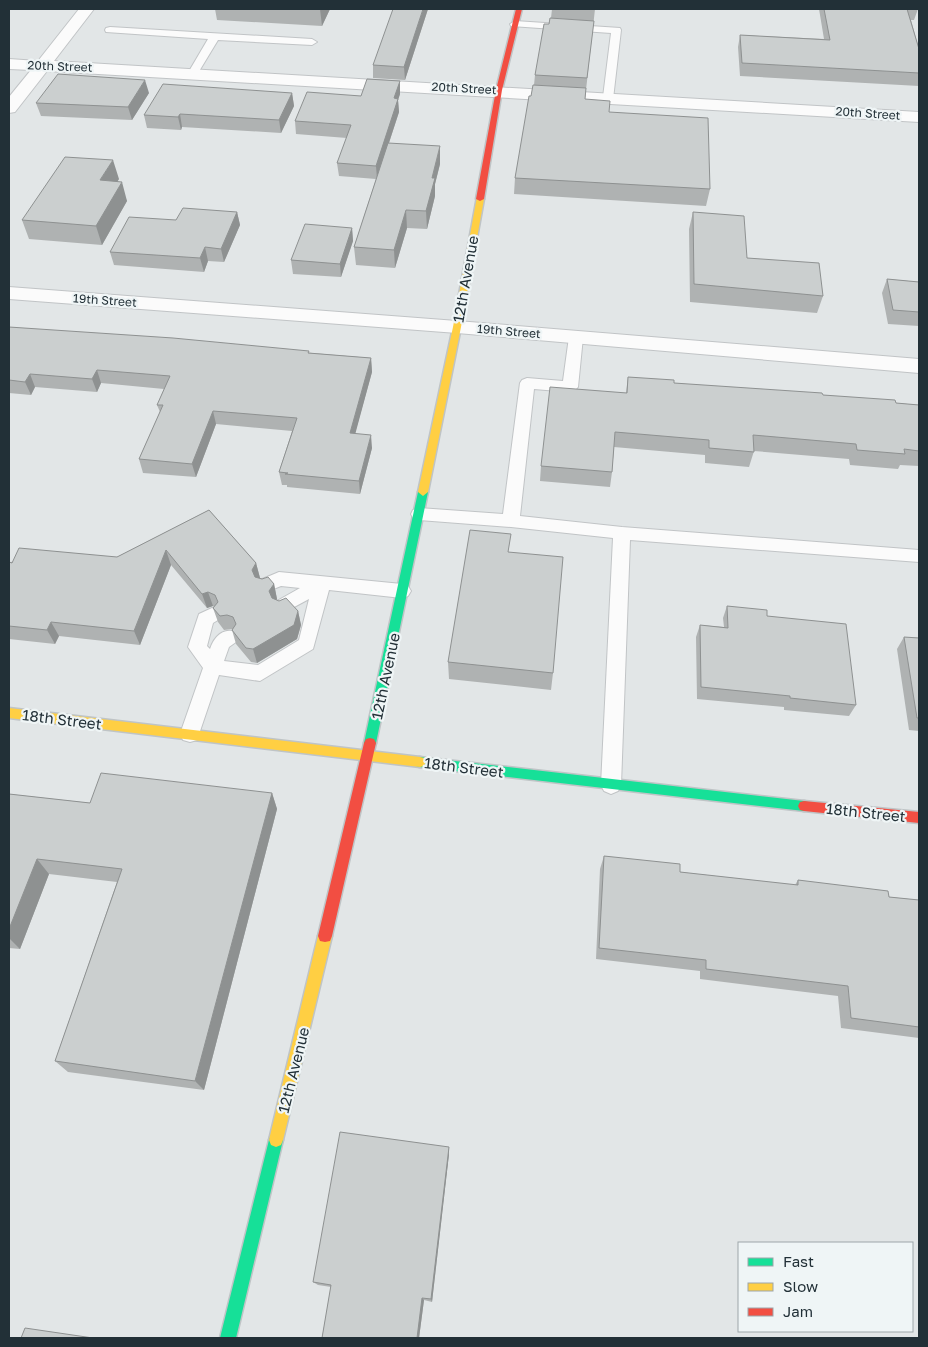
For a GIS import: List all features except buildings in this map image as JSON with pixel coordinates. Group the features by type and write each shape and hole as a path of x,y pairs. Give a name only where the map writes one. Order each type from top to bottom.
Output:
{"street":[{"path":"9,108 87,9"},
{"name":"12th Avenue","path":"228,1338 368,755 457,327 499,90 519,9"},
{"name":"20th Street","path":"9,64 45,64 499,90 919,117"},
{"name":"19th Street","path":"9,293 457,327 919,366"},
{"name":"18th Street","path":"9,713 611,785 919,818"}],"lane":[{"path":"515,24 616,30 609,97"},
{"path":"110,30 312,42"},
{"path":"193,73 215,36"},
{"path":"511,520 527,383 570,387 576,337"},
{"path":"419,514 511,520 622,532 919,556"},
{"path":"611,785 622,532"},
{"path":"266,585 279,579 402,591"},
{"path":"283,606 322,583"},
{"path":"212,615 205,620 197,647 213,667 260,673 307,644 322,583"},
{"path":"190,734 221,643 230,637"}],"traffic: fast":[{"path":"370,743 423,492"},
{"path":"420,762 804,806"},
{"path":"228,1338 276,1140"}],"traffic: slow":[{"path":"423,492 457,327 480,199"},
{"path":"9,713 420,762"},
{"path":"276,1140 325,936"}],"traffic: jam":[{"path":"480,199 499,90 519,9"},
{"path":"325,936 370,743"},
{"path":"804,806 919,818"}]}
